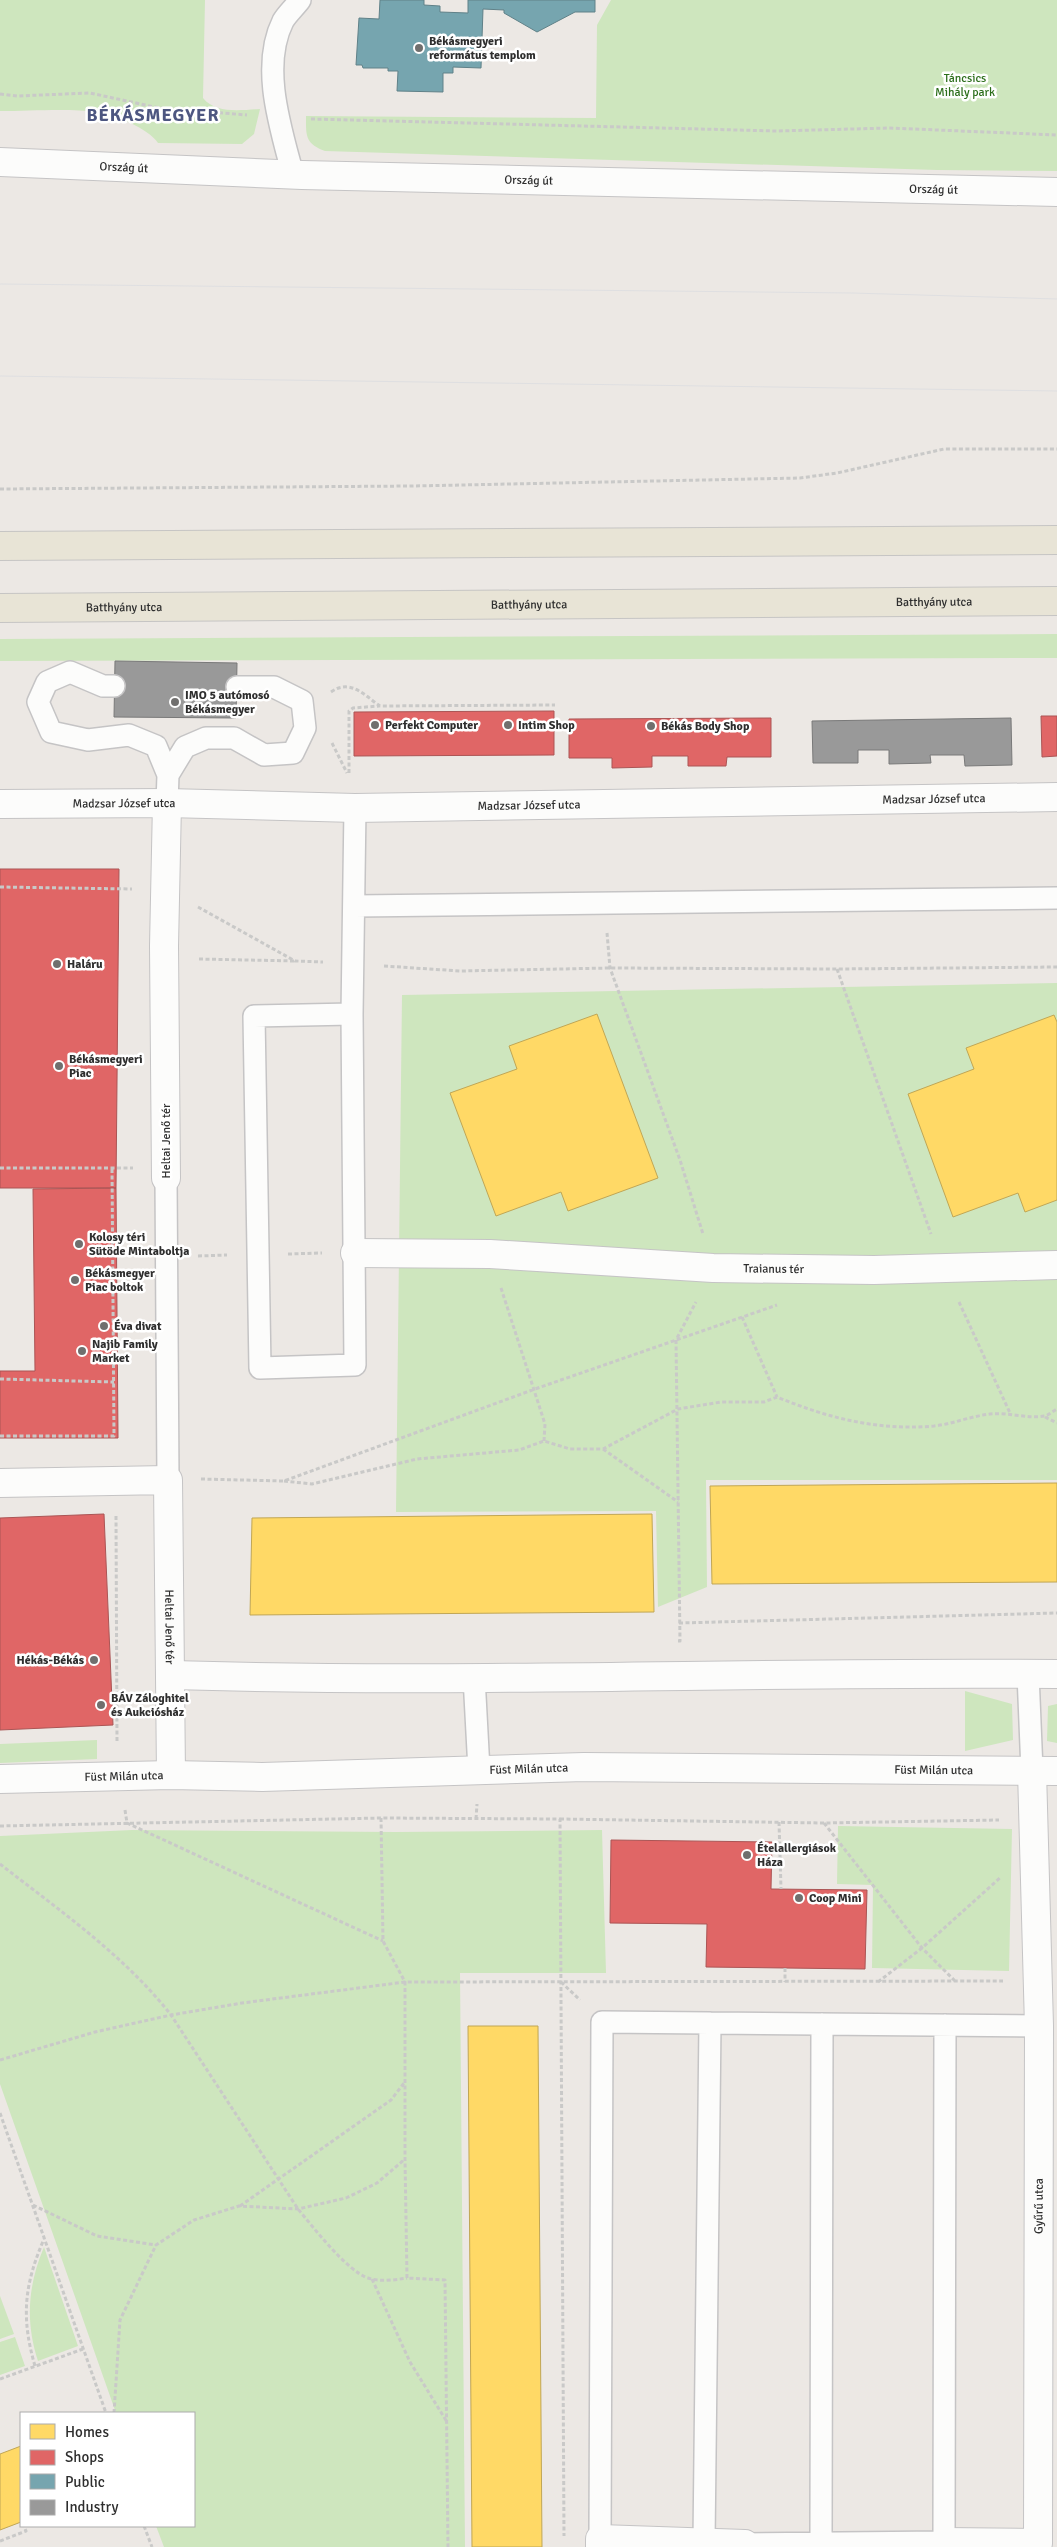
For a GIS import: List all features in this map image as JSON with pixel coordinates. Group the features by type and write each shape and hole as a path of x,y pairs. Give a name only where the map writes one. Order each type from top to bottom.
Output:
{"main road":[{"path":"0,546 1057,540"},
{"name":"Batthyány utca","path":"0,608 1057,601"}],"street":[{"name":"Ország út","path":"0,162 293,175 1057,192"},
{"name":"Madzsar József utca","path":"0,804 167,803 355,808 1057,797"},
{"name":"Heltai Jenő tér","path":"166,1178 165,888 167,803"},
{"name":"Traianus tér","path":"355,1253 490,1254 713,1268 874,1270 1057,1265"},
{"name":"Heltai Jenő tér","path":"168,1480 172,1675 171,1775"},
{"path":"0,1483 168,1480"},
{"path":"172,1675 260,1678 474,1677 581,1679 949,1672 1057,1674"},
{"name":"Füst Milán utca","path":"0,1779 171,1775 262,1777 594,1767 1044,1771"},
{"name":"Gyűrű utca","path":"944,2545 1038,2542 1039,2026 1034,1820 1044,1771"},
{"path":"600,2543 704,2542 746,2545"}],"lane":[{"path":"293,175 278,118 274,55 283,21 300,0"},
{"path":"114,686 103,686 70,672 47,682 38,702 51,732 88,740 129,735 156,746 168,776 167,803"},
{"path":"168,776 185,746 206,738 234,738 264,755 293,754 305,728 302,701 274,687 237,687"},
{"path":"352,1014 254,1016 260,1368 355,1366 352,1014 355,808"},
{"path":"355,906 1057,898"},
{"name":"Heltai Jenő tér","path":"166,1178 168,1480"},
{"path":"1028,1674 1044,1771"},
{"path":"474,1677 479,1770"},
{"path":"600,2543 602,2022 1039,2026"},
{"path":"704,2542 710,2023"},
{"path":"821,2542 822,2024"},
{"path":"746,2545 821,2542 944,2545 945,2025"}],"path":[{"path":"0,94 17,96 90,93 159,108 278,118 778,131 890,128 1057,135"},
{"path":"0,489 413,486 800,478 837,473 944,448 1057,449"},
{"path":"324,697 334,690 345,687 367,694 380,706"},
{"path":"330,738 349,776 349,711 353,708 380,706 555,705"},
{"path":"0,887 165,888 295,961 460,971 610,968 837,969 1057,967"},
{"path":"605,903 610,968 680,1160 713,1268 676,1340 680,1641 670,1641"},
{"path":"837,969 943,1267 1010,1413"},
{"path":"0,1168 138,1168"},
{"path":"0,1436 114,1436 112,1168"},
{"path":"490,1254 535,1389 545,1424 544,1441"},
{"path":"284,1480 535,1389 786,1302"},
{"path":"742,1317 777,1397"},
{"path":"0,1380 114,1382"},
{"path":"168,1480 284,1480 312,1484 417,1459 519,1450 544,1441 570,1449 603,1449 678,1409 721,1402 764,1402 777,1397 811,1410 868,1425 895,1428 936,1425 990,1414 1010,1413 1044,1416 1057,1423"},
{"path":"1044,1416 1057,1409"},
{"path":"603,1449 678,1502"},
{"path":"116,1481 117,1738"},
{"path":"679,1623 1057,1613"},
{"path":"0,1826 381,1818 779,1822 1034,1820"},
{"path":"381,1818 383,1941 405,1982 404,2159 407,2278"},
{"path":"560,1820 564,2537"},
{"path":"779,1822 781,1890"},
{"path":"824,1822 922,1948 956,1982"},
{"path":"128,1823 383,1941"},
{"path":"878,1982 922,1948 1035,1847"},
{"path":"0,1864 59,1910 148,1986 171,2015 277,2178 321,2238 367,2278 383,2280 407,2278 445,2280 448,2547"},
{"path":"784,1968 785,1982"},
{"path":"0,2060 95,2032 171,2015 242,2003 405,1982 956,1982 1037,1980"},
{"path":"114,2412 120,2320 156,2244 194,2220 239,2206 392,2100 405,2082"},
{"path":"0,2113 106,2412"},
{"path":"239,2206 298,2209 346,2198 377,2183 404,2159"},
{"path":"33,2205 97,2236 156,2244"},
{"path":"35,2366 29,2346 25,2302 34,2261 44,2238"},
{"path":"372,2279 410,2362 447,2422"},
{"path":"0,2379 83,2349"},
{"path":"0,2541 26,2531 24,2527"},
{"path":"144,2527 152,2547"}],"green space":[{"path":"0,0 205,0 203,98 208,103 221,109 260,109 254,134 242,144 158,143 139,128 104,113 75,110 0,111"},
{"name":"Táncsics Mihály park","path":"611,0 1057,0 1057,171 937,170 325,151 310,142 308,138 306,116 596,118 597,25"},
{"path":"1057,634 1057,658 0,661 0,639"},
{"path":"1057,983 1057,1480 706,1480 707,1587 658,1607 656,1511 396,1512 402,995"},
{"path":"965,1691 1012,1704 1013,1740 965,1751"},
{"path":"1057,1704 1057,1743 1047,1741 1048,1706"},
{"path":"97,1740 97,1759 0,1763 0,1744"},
{"path":"838,1826 1012,1829 1009,1971 872,1968 873,1885 837,1884"},
{"path":"132,1830 396,1832 602,1830 606,1973 460,1973 465,2547 164,2547 156,2527 195,2527 195,2412 116,2412 0,2084 0,1836"},
{"path":"44,2247 78,2346 38,2361 31,2332 30,2303 34,2275"},
{"path":"0,2296 14,2334 0,2339"},
{"path":"15,2337 25,2366 0,2375 0,2342"}],"building: Homes":[{"path":"597,1014 658,1178 568,1211 561,1192 496,1216 450,1093 517,1069 509,1046"},
{"path":"1054,1015 1057,1022 1057,1200 1025,1212 1018,1193 953,1217 908,1094 974,1069 966,1048"},
{"path":"1057,1483 1057,1582 712,1584 710,1486"},
{"path":"652,1514 654,1612 250,1615 252,1518"},
{"path":"468,2026 538,2026 542,2547 472,2547"},
{"path":"20,2446 20,2522 0,2530 0,2454"}],"building: Shops":[{"path":"554,711 554,755 354,756 354,712"},
{"path":"1041,716 1057,716 1057,756 1042,757"},
{"path":"771,718 771,757 727,757 726,766 688,766 688,756 652,756 652,767 612,768 612,758 569,758 569,719"},
{"name":"Békásmegyeri Piac","path":"0,869 119,869 116,1188 0,1188"},
{"name":"Békásmegyer Piac boltok","path":"116,1188 118,1438 0,1438 0,1371 35,1371 33,1189"},
{"path":"104,1514 113,1725 0,1730 0,1518"},
{"path":"611,1840 772,1842 771,1889 867,1890 865,1969 706,1967 707,1924 610,1923"}],"building: Public":[{"name":"Békásmegyeri református templom","path":"380,0 424,0 424,5 440,6 440,12 468,13 468,0 595,0 595,12 575,12 537,32 504,13 504,10 483,9 481,68 453,67 453,73 443,73 443,92 397,91 398,71 388,71 388,68 363,68 362,65 356,65 359,18 379,19"}],"building: Industry":[{"name":"IMO 5 autómosó Békásmegyer","path":"115,661 237,663 236,718 114,717"},
{"path":"1011,718 1012,765 965,766 964,755 930,755 931,763 889,764 889,750 858,750 858,763 813,763 812,721"}],"tram line":[{"path":"0,284 852,293 1057,299"},
{"path":"0,376 1057,391"}],"place":[{"name":"Békásmegyeri református templom","path":"419,48"},
{"name":"IMO 5 autómosó Békásmegyer","path":"175,702"},
{"name":"Perfekt Computer","path":"375,725"},
{"name":"Intim Shop","path":"508,725"},
{"name":"Békás Body Shop","path":"651,726"},
{"name":"Haláru","path":"57,964"},
{"name":"Békásmegyeri Piac","path":"59,1066"},
{"name":"Kolosy téri Sütöde Mintaboltja","path":"79,1244"},
{"name":"Békásmegyer Piac boltok","path":"75,1280"},
{"name":"Éva divat","path":"104,1326"},
{"name":"Najib Family Market","path":"82,1351"},
{"name":"Hékás-Békás","path":"94,1660"},
{"name":"BÁV Záloghitel és Aukciósház","path":"101,1705"},
{"name":"Ételallergiások Háza","path":"747,1855"},
{"name":"Coop Mini","path":"799,1898"}],"district":[{"name":"BÉKÁSMEGYER","path":"153,115"}]}
